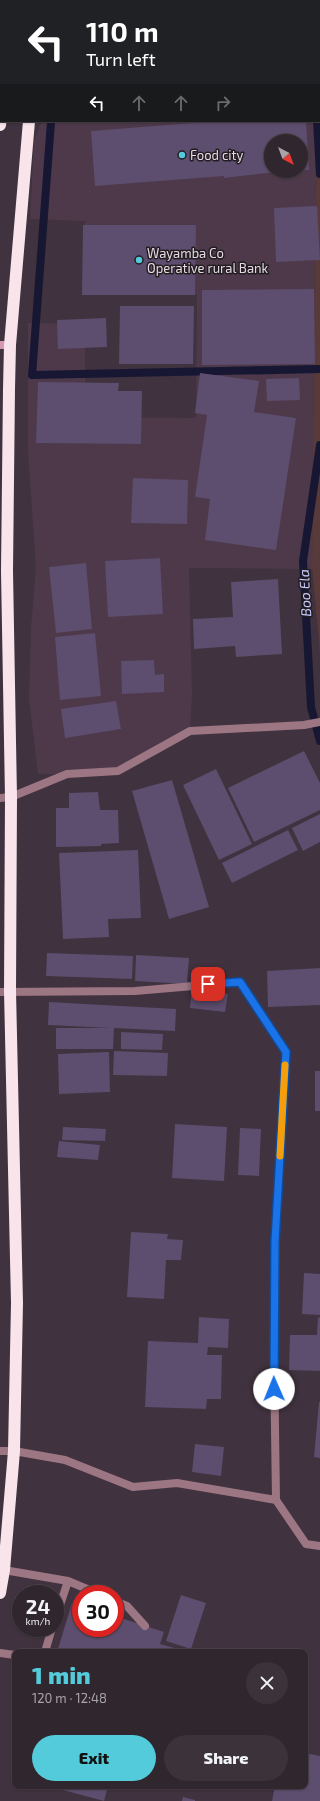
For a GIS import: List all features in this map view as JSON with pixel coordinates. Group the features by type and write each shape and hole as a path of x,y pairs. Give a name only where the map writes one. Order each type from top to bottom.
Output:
{"highway":[{"path":"0,1593 4,1570 14,1451 17,1303 5,992 7,594 5,345 29,122"}],"street":[{"path":"6,797 67,774 118,771 190,730 304,725 320,722"},
{"path":"5,992 135,991 240,982 286,1052 275,1241 274,1357 276,1500 306,1544 320,1546"},
{"path":"0,1451 14,1451 66,1460 133,1487 176,1483 276,1500"},
{"path":"4,1570 68,1581 78,1585"},
{"path":"64,1593 68,1581"},
{"path":"124,1605 127,1606 145,1626"},
{"path":"45,1649 49,1637"},
{"path":"0,1653 12,1655"}],"shaded area":[{"path":"42,122 316,122 312,569 189,568 192,694 190,731 118,771 38,774 29,699 31,628 36,568 28,450 28,323 85,324 85,417 196,418 197,294 82,295 85,221 30,219 34,141"},
{"path":"316,122 320,122 320,653 312,566"}],"building":[{"name":"Food city","path":"205,122 306,122 307,134 264,134 264,173 224,178 224,176 95,186 91,131"},
{"path":"317,206 320,260 276,262 274,208"},
{"name":"Wayamba Co Operative rural Bank","path":"83,225 196,225 195,295 82,295"},
{"path":"314,289 315,364 202,365 202,290"},
{"path":"120,306 194,306 193,364 119,364"},
{"path":"106,318 107,347 58,349 57,320"},
{"path":"200,373 259,381 254,412 296,418 276,550 205,540 210,499 195,497 207,415 195,413"},
{"path":"299,378 300,400 267,401 266,379"},
{"path":"38,382 119,383 118,391 142,391 141,444 36,443"},
{"path":"133,478 188,480 187,524 131,523"},
{"path":"160,558 163,614 108,617 105,561"},
{"path":"86,563 92,629 56,633 49,567"},
{"path":"278,579 282,654 236,657 235,646 194,649 193,619 233,617 231,582"},
{"path":"95,633 101,696 60,700 55,637"},
{"path":"154,660 155,675 164,674 164,692 122,694 121,661"},
{"path":"116,701 121,729 65,738 61,709"},
{"path":"304,751 320,783 320,810 254,842 228,788"},
{"path":"216,769 252,844 219,860 183,785"},
{"path":"172,780 209,907 169,919 132,791"},
{"path":"98,792 100,810 118,810 119,843 101,844 101,846 56,847 56,808 69,808 69,793"},
{"path":"320,814 320,842 303,851 292,828"},
{"path":"288,830 298,850 232,883 222,863"},
{"path":"138,850 141,918 108,919 109,937 63,939 59,853"},
{"path":"47,953 133,956 132,979 46,976"},
{"path":"136,955 189,958 187,984 135,981"},
{"path":"320,968 320,1005 268,1007 267,971"},
{"path":"192,990 228,994 225,1012 190,1008"},
{"path":"49,1002 176,1009 175,1031 114,1028 113,1049 56,1049 56,1028 110,1028 48,1025"},
{"path":"121,1032 163,1034 162,1050 121,1049"},
{"path":"114,1051 168,1053 167,1076 113,1075"},
{"path":"109,1052 110,1092 59,1094 58,1054"},
{"path":"315,1071 320,1071 320,1111 315,1111"},
{"path":"175,1124 227,1127 224,1181 172,1178"},
{"path":"63,1127 106,1129 105,1141 62,1140"},
{"path":"240,1128 261,1129 259,1176 238,1175"},
{"path":"59,1141 100,1145 98,1160 57,1157"},
{"path":"131,1232 168,1234 167,1239 183,1240 181,1260 166,1260 164,1299 127,1297"},
{"path":"304,1273 320,1274 320,1315 302,1314"},
{"path":"199,1317 229,1319 228,1348 208,1347 207,1355 222,1355 221,1399 207,1399 206,1409 145,1407 148,1341 198,1343"},
{"path":"318,1317 320,1318 320,1371 289,1370 290,1335 317,1335"},
{"path":"320,1402 320,1458 314,1457"},
{"path":"195,1444 224,1447 221,1476 192,1472"},
{"path":"181,1595 206,1603 191,1649 166,1641"},
{"path":"72,1603 72,1637 124,1637 124,1619 164,1632 160,1644 178,1649 58,1649 62,1637 64,1637 64,1629"},
{"path":"308,1754 320,1756 320,1801 272,1801 274,1789 308,1789"},
{"path":"59,1789 107,1789 104,1801"},
{"path":"183,1797 195,1800 195,1801 182,1801"}],"waterway":[{"path":"51,122 32,375 320,369"},
{"name":"Boo Ela","path":"317,122 320,174"},
{"name":"Boo Ela","path":"320,445 303,561 311,707 320,741"}],"slow traffic":[{"path":"280,1156 285,1065"}],"place":[{"name":"Food city","path":"182,155"},
{"name":"Wayamba Co Operative rural Bank","path":"139,260"}],"route":[{"path":"208,984 240,982 286,1052 275,1241 274,1389"}]}
